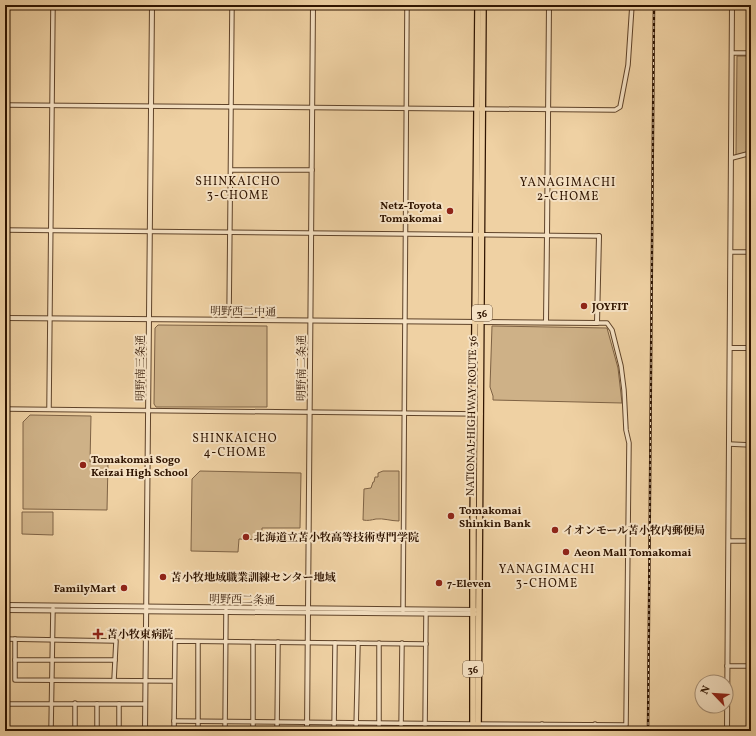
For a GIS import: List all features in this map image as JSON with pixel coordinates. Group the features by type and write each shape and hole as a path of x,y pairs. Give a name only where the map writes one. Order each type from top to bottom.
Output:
{"highway":[{"name":"NATIONAL HIGHWAY ROUTE 36","path":"473,731 475,724 481,414 479,322 480,109 478,5"},
{"name":"NATIONAL HIGHWAY ROUTE 36","path":"480,109 484,5"},
{"name":"NATIONAL HIGHWAY ROUTE 36","path":"476,612 474,413 479,322"},
{"name":"NATIONAL HIGHWAY ROUTE 36","path":"475,724 478,731"}],"street":[{"path":"49,410 53,5"},
{"name":"明野南三条通","path":"145,731 152,5"},
{"path":"229,320 232,5"},
{"name":"明野南二条通","path":"307,731 306,642 313,5"},
{"path":"403,612 407,5"},
{"path":"546,322 549,5"},
{"path":"5,105 615,110 620,107 628,65 632,5"},
{"path":"727,731 732,5"},
{"path":"732,53 751,53"},
{"path":"732,158 751,153"},
{"path":"231,170 312,170"},
{"path":"5,230 599,236 598,323 607,323 612,330 621,366 626,430 629,443 626,725 174,720"},
{"path":"731,252 751,252"},
{"name":"明野西二中通","path":"5,318 598,323"},
{"path":"730,348 751,348"},
{"path":"5,409 481,414"},
{"path":"729,444 751,445"},
{"path":"729,541 751,541"},
{"name":"明野西二条通","path":"5,605 53,605 226,613 307,614 476,612"},
{"path":"51,731 53,605"},
{"path":"225,731 226,608"},
{"name":"明野西二条通","path":"5,610 52,611 307,608 403,612"},
{"path":"425,731 426,612"},
{"path":"5,639 116,641 114,680"},
{"path":"15,639 15,680 174,681"},
{"path":"174,731 175,641 426,644"},
{"path":"198,642 198,731"},
{"path":"253,642 253,731"},
{"path":"277,731 278,642"},
{"path":"334,731 335,643"},
{"path":"356,731 358,643"},
{"path":"379,643 379,731"},
{"path":"401,731 402,644"},
{"path":"15,660 115,660"},
{"path":"727,666 751,666"},
{"path":"75,703 75,731"},
{"path":"5,704 146,704"},
{"path":"97,704 97,731"},
{"path":"119,704 119,731"},
{"path":"542,724 542,731"},
{"path":"595,724 595,731"}],"shaded area":[{"path":"737,56 751,56 751,151 736,155"},
{"path":"158,325 267,326 267,407 156,407 154,404 155,328"},
{"path":"492,326 607,328 618,368 622,403 493,400 490,387"},
{"path":"30,415 91,416 90,462 108,462 107,510 23,509 23,422"},
{"path":"200,471 301,473 300,528 262,528 262,540 239,539 238,552 191,551 192,479"},
{"path":"383,471 399,471 399,521 379,519 363,520 364,489 371,488 375,477 378,477 378,473"},
{"path":"22,512 53,512 53,535 22,534"},
{"path":"382,726 398,726 398,731 381,731"}],"railway":[{"path":"648,731 654,5"}],"place":[{"name":"Netz-Toyota Tomakomai","path":"450,211"},
{"name":"JOYFIT","path":"584,306"},
{"name":"Tomakomai Sogo Keizai High School","path":"83,465"},
{"name":"Tomakomai Shinkin Bank","path":"451,516"},
{"name":"イオンモール苫小牧内郵便局","path":"555,530"},
{"name":"北海道立苫小牧高等技術専門学院","path":"246,537"},
{"name":"Aeon Mall Tomakomai","path":"566,552"},
{"name":"苫小牧地域職業訓練センター地域","path":"163,577"},
{"name":"7-Eleven","path":"439,583"},
{"name":"FamilyMart","path":"124,588"},
{"name":"苫小牧東病院","path":"98,634"}],"district":[{"name":"SHINKAICHO 3-CHOME","path":"238,188"},
{"name":"YANAGIMACHI 2-CHOME","path":"568,189"},
{"name":"SHINKAICHO 4-CHOME","path":"235,445"},
{"name":"YANAGIMACHI 3-CHOME","path":"547,576"}]}
